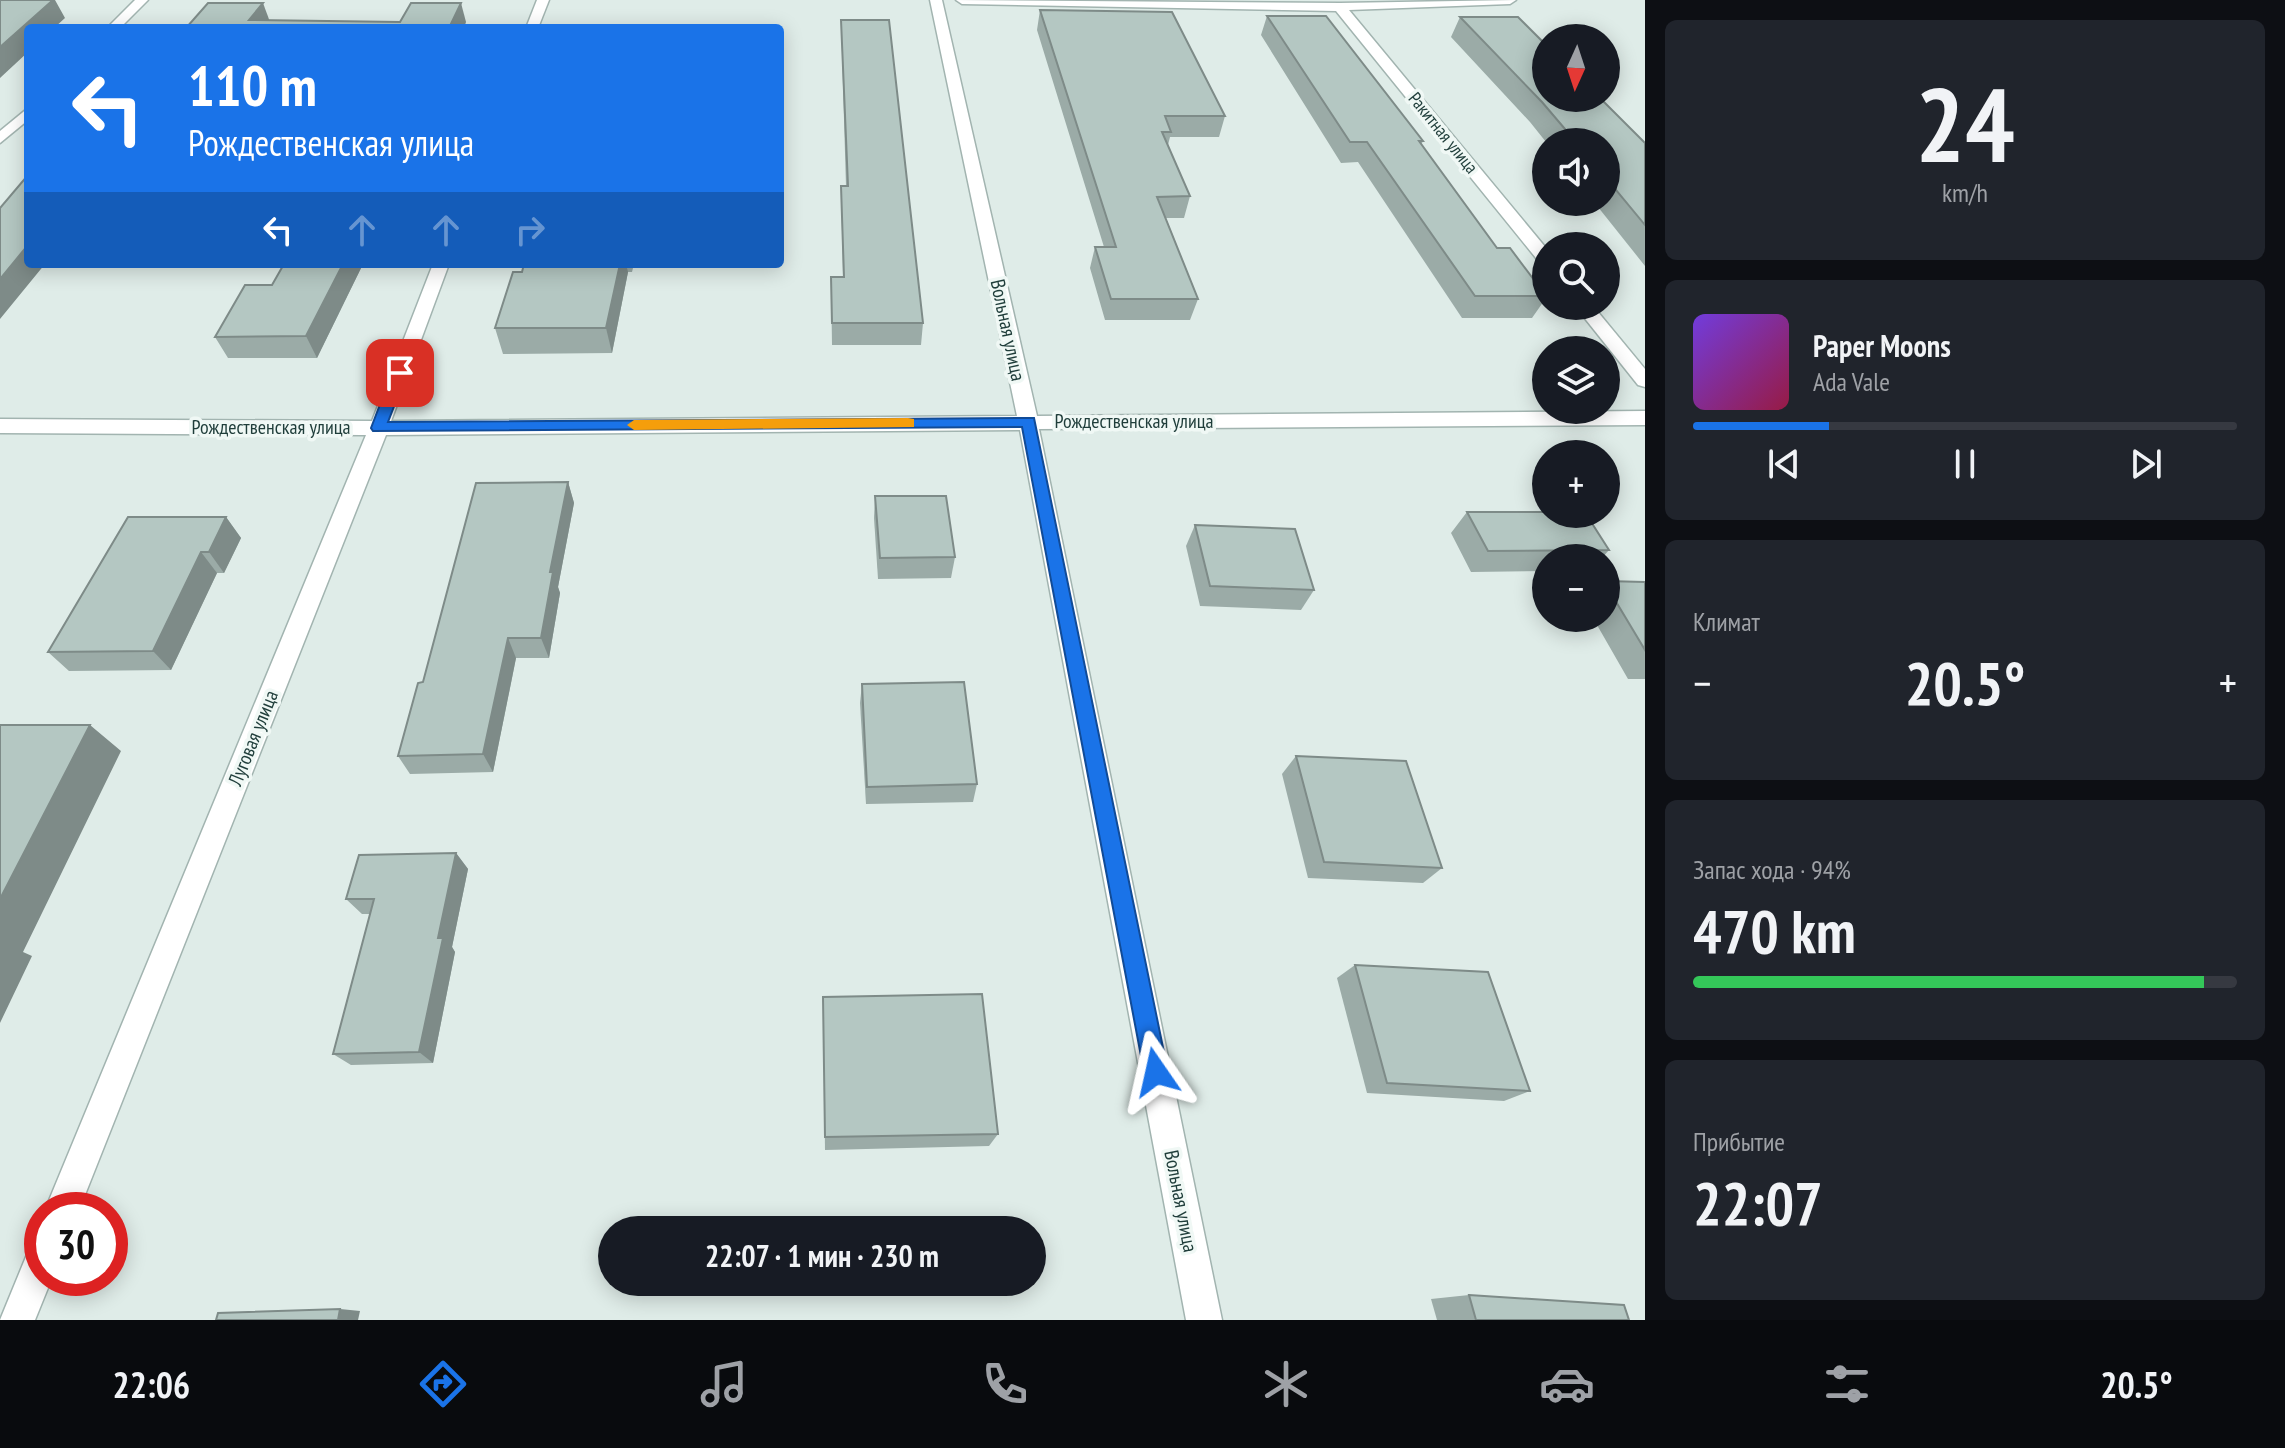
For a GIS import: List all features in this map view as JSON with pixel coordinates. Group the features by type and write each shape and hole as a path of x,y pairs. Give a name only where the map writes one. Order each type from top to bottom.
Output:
{"street":[{"path":"117,24 142,0"},
{"path":"534,24 543,0"},
{"name":"Вольная улица","path":"936,0 1028,422 1204,1320"},
{"path":"962,0 1340,7 1510,0"},
{"name":"Ракитная улица","path":"1340,7 1532,242"},
{"path":"0,139 24,116"},
{"name":"Луговая улица","path":"69,1192 379,428 439,268"},
{"path":"1595,320 1645,381"},
{"name":"Рождественская улица","path":"0,426 379,428 1645,418"},
{"path":"17,1320 27,1296"}],"building":[{"path":"0,0 53,0 24,24 0,47"},
{"path":"208,3 263,3 249,20 400,22 411,3 461,3 451,24 190,24"},
{"path":"1040,10 1172,12 1225,116 1165,116 1171,132 1162,132 1190,196 1157,197 1198,299 1111,299 1095,247 1116,247"},
{"path":"1267,16 1326,16 1423,141 1419,141 1497,248 1510,248 1532,277 1532,296 1475,296 1367,142 1350,142"},
{"path":"1460,17 1518,17 1532,31 1532,92"},
{"path":"841,20 889,20 923,323 832,323 831,277 844,277 841,186 848,186"},
{"path":"1550,112 1614,112 1645,143 1645,225 1620,195 1620,128 1564,128"},
{"path":"24,180 24,250 0,279 0,208"},
{"path":"282,268 341,268 306,336 215,337 245,285 272,285"},
{"path":"523,268 619,268 606,328 495,328 513,272 522,272"},
{"path":"568,482 541,638 508,638 483,754 398,756 418,683 423,682 476,483"},
{"path":"875,496 946,496 955,557 880,558"},
{"path":"1467,512 1532,512 1532,528 1595,528 1605,544 1532,544 1532,551 1488,551"},
{"path":"128,517 226,517 209,552 201,552 153,651 48,652"},
{"path":"1195,525 1295,529 1314,590 1210,586"},
{"path":"1620,581 1645,582 1645,650 1620,608"},
{"path":"964,682 977,784 867,787 862,684"},
{"path":"0,725 90,725 0,899"},
{"path":"1296,756 1406,761 1442,868 1324,862"},
{"path":"456,853 438,938 443,938 419,1052 333,1054 374,899 346,899 359,855"},
{"path":"1355,965 1488,972 1530,1091 1387,1083"},
{"path":"982,994 998,1134 825,1137 823,997"},
{"path":"1469,1295 1624,1305 1629,1320 1476,1320"},
{"path":"340,1309 338,1320 216,1320 218,1313"}],"slow traffic":[{"path":"634,425 908,423"}],"route":[{"path":"400,373 379,428 1028,422 1156,1072"}]}
